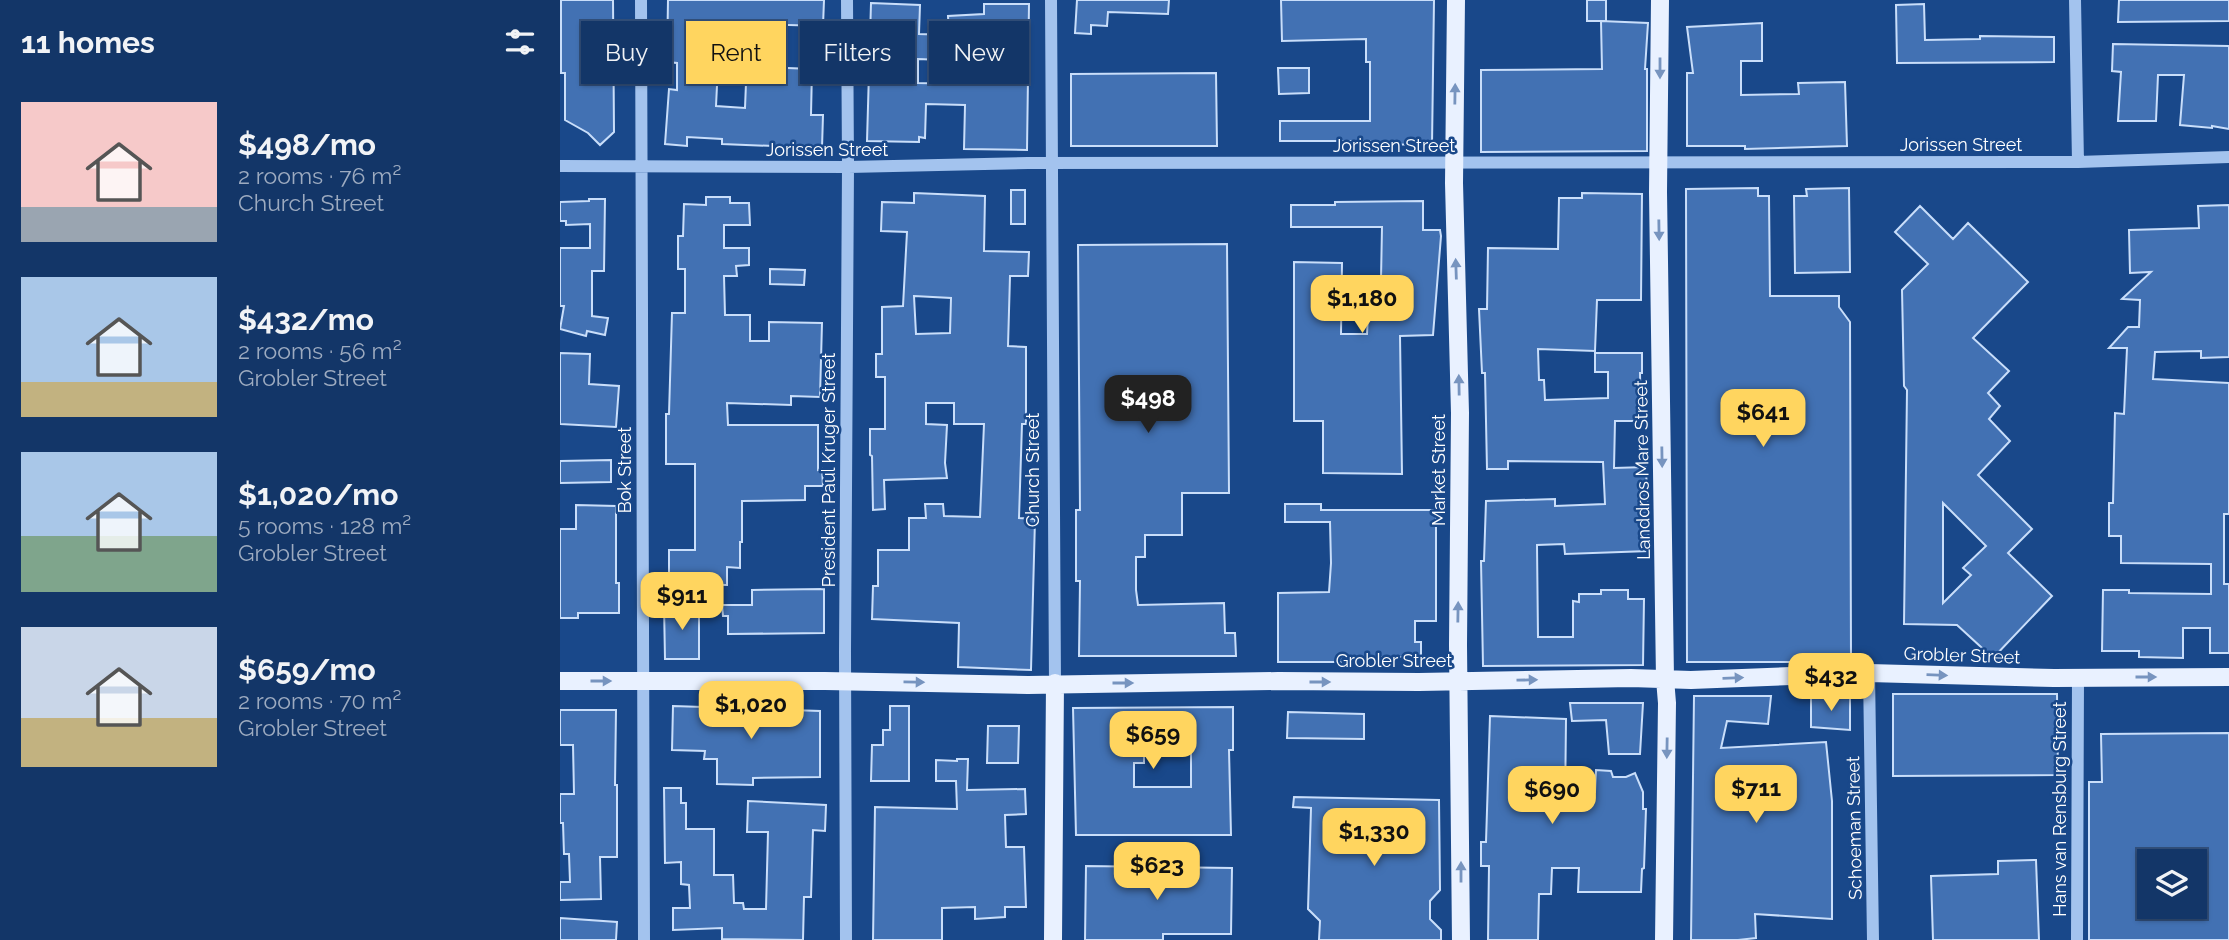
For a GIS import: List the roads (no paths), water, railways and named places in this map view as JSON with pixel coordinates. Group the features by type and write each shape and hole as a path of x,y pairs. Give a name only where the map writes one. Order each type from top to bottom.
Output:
{"main road":[{"name":"Market Street","path":"1456,0 1454,162 1460,413 1461,940"},
{"name":"Landdros Mare Street","path":"1660,0 1659,161 1667,703 1664,940"},
{"name":"Grobler Street","path":"560,681 846,681 1028,685 1665,680 1869,673 2078,678 2229,677"},
{"name":"Church Street","path":"1053,940 1055,683"}],"street":[{"name":"Bok Street","path":"640,0 644,940"},
{"name":"President Paul Kruger Street","path":"846,940 847,0"},
{"name":"Church Street","path":"1051,0 1055,683"},
{"path":"2075,0 2078,162"},
{"name":"Jorissen Street","path":"560,166 848,167 1052,163 1659,161 2078,162 2229,156"},
{"name":"Schoeman Street","path":"1869,673 1873,940"},
{"name":"Hans van Rensburg Street","path":"2077,940 2078,678"}]}
